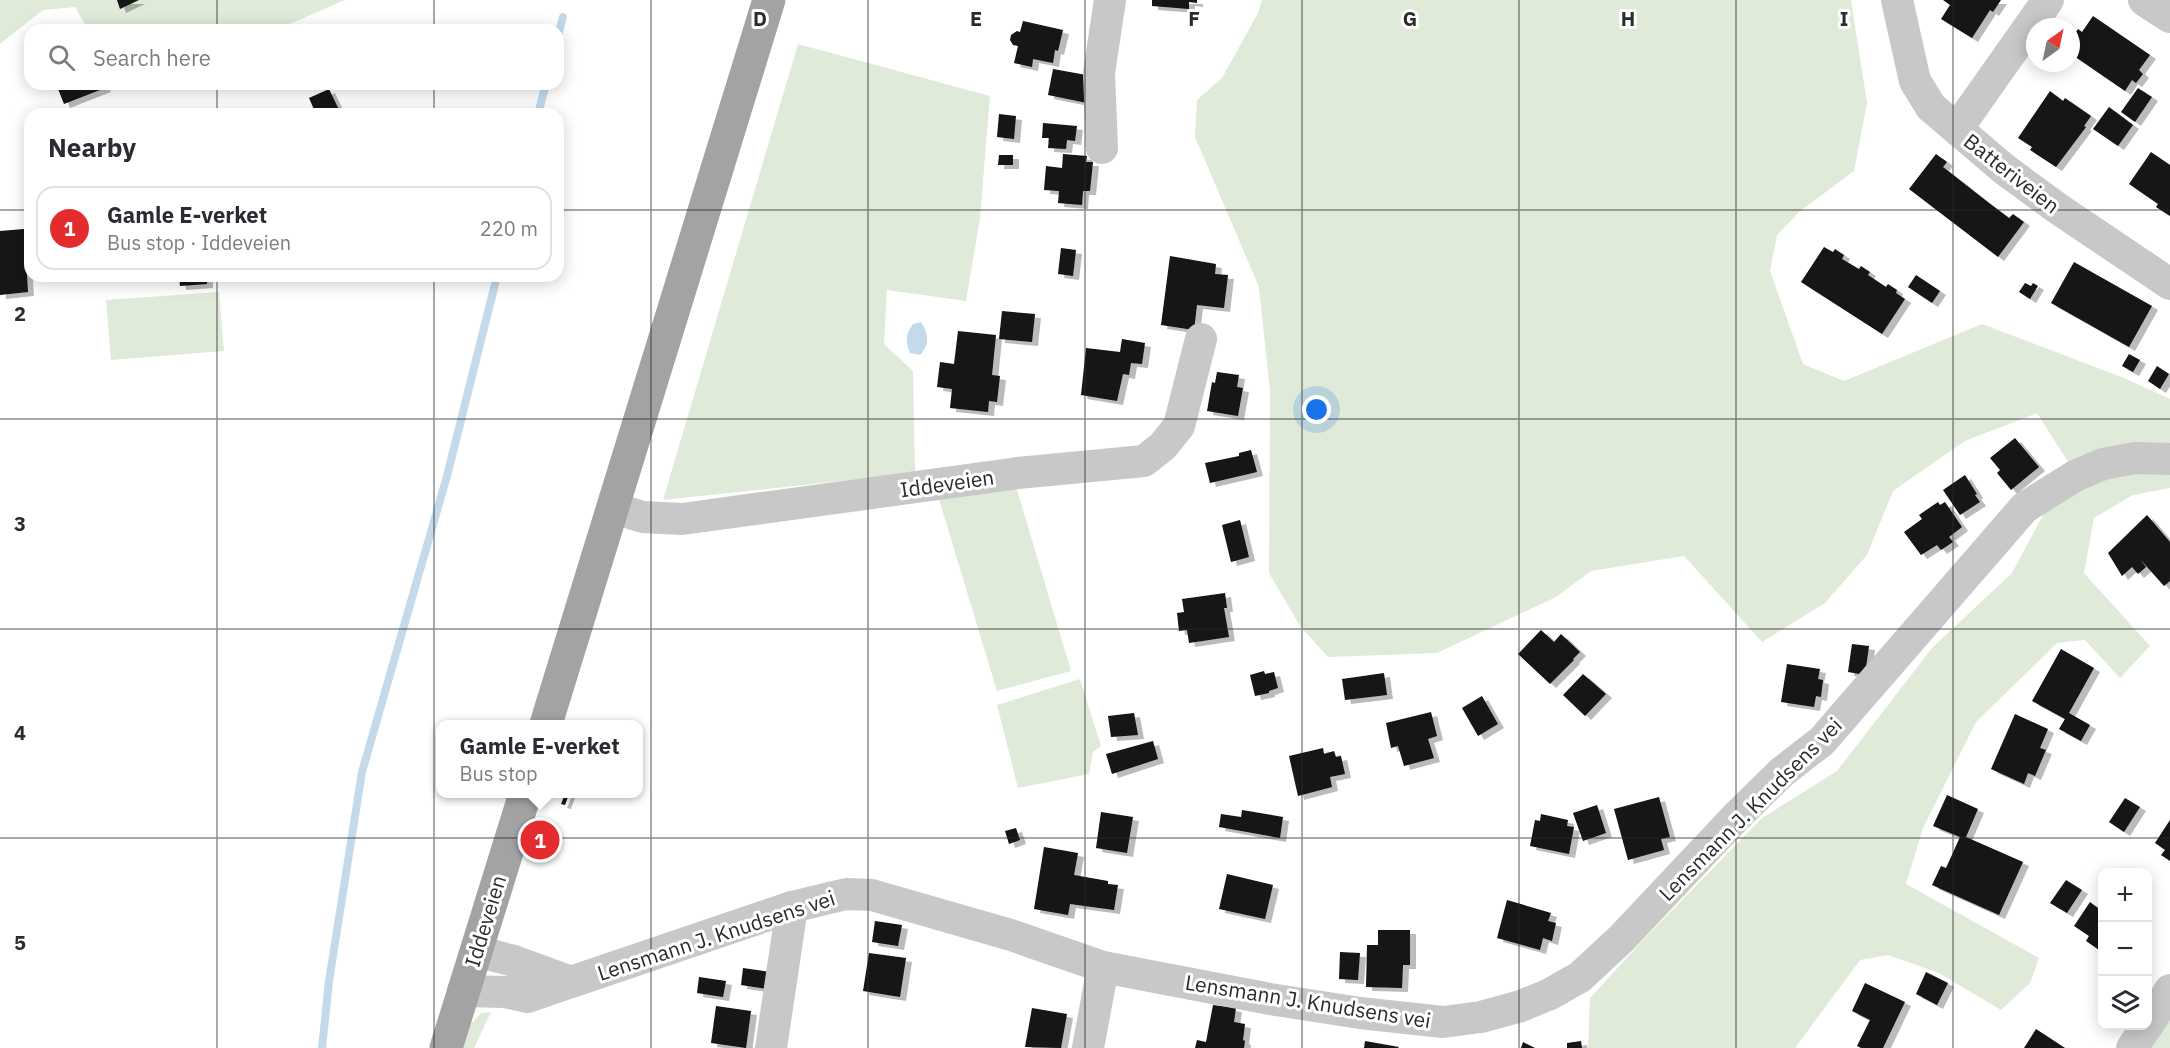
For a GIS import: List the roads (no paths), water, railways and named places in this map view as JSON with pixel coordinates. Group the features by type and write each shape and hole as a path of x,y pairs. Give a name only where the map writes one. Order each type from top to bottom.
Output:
{"main road":[{"path":"547,720 769,0"},
{"name":"Iddeveien","path":"446,1048 524,798"}],"street":[{"path":"1102,148 1099,73 1110,0"},
{"path":"1897,0 1915,81 1931,107 1957,129"},
{"name":"Batteriveien","path":"2049,0 1957,129 2004,169 2057,208 2170,284"},
{"path":"2144,0 2170,17"},
{"name":"Iddeveien","path":"613,508 643,517 682,519 1018,473 1144,461 1163,446 1179,426 1201,339"},
{"name":"Lensmann J. Knudsens vei","path":"463,991 505,992 528,997 792,907 846,894 872,895 1014,936 1103,967 1270,999 1360,1013 1439,1035 1481,1017 1521,1006 1550,994 1581,977 1622,938 1736,817 1782,772 1822,741 2024,508 2075,476 2103,464 2134,458 2170,459"},
{"path":"771,1048 792,907"},
{"name":"Lensmann J. Knudsens vei","path":"476,951 514,961 571,982"},
{"path":"1088,1048 1103,967"},
{"path":"2152,1017 2170,990"},
{"path":"2132,1048 2144,1030"}],"water":[{"path":"921,322 927,339 926,347 920,355 910,353 907,338 913,324"}],"waterway":[{"path":"561,24 563,17"},
{"path":"540,108 544,90"},
{"path":"322,1048 329,981 362,772 447,476 496,282"}],"place":[{"name":"Gamle E-verket","path":"540,840"}]}
